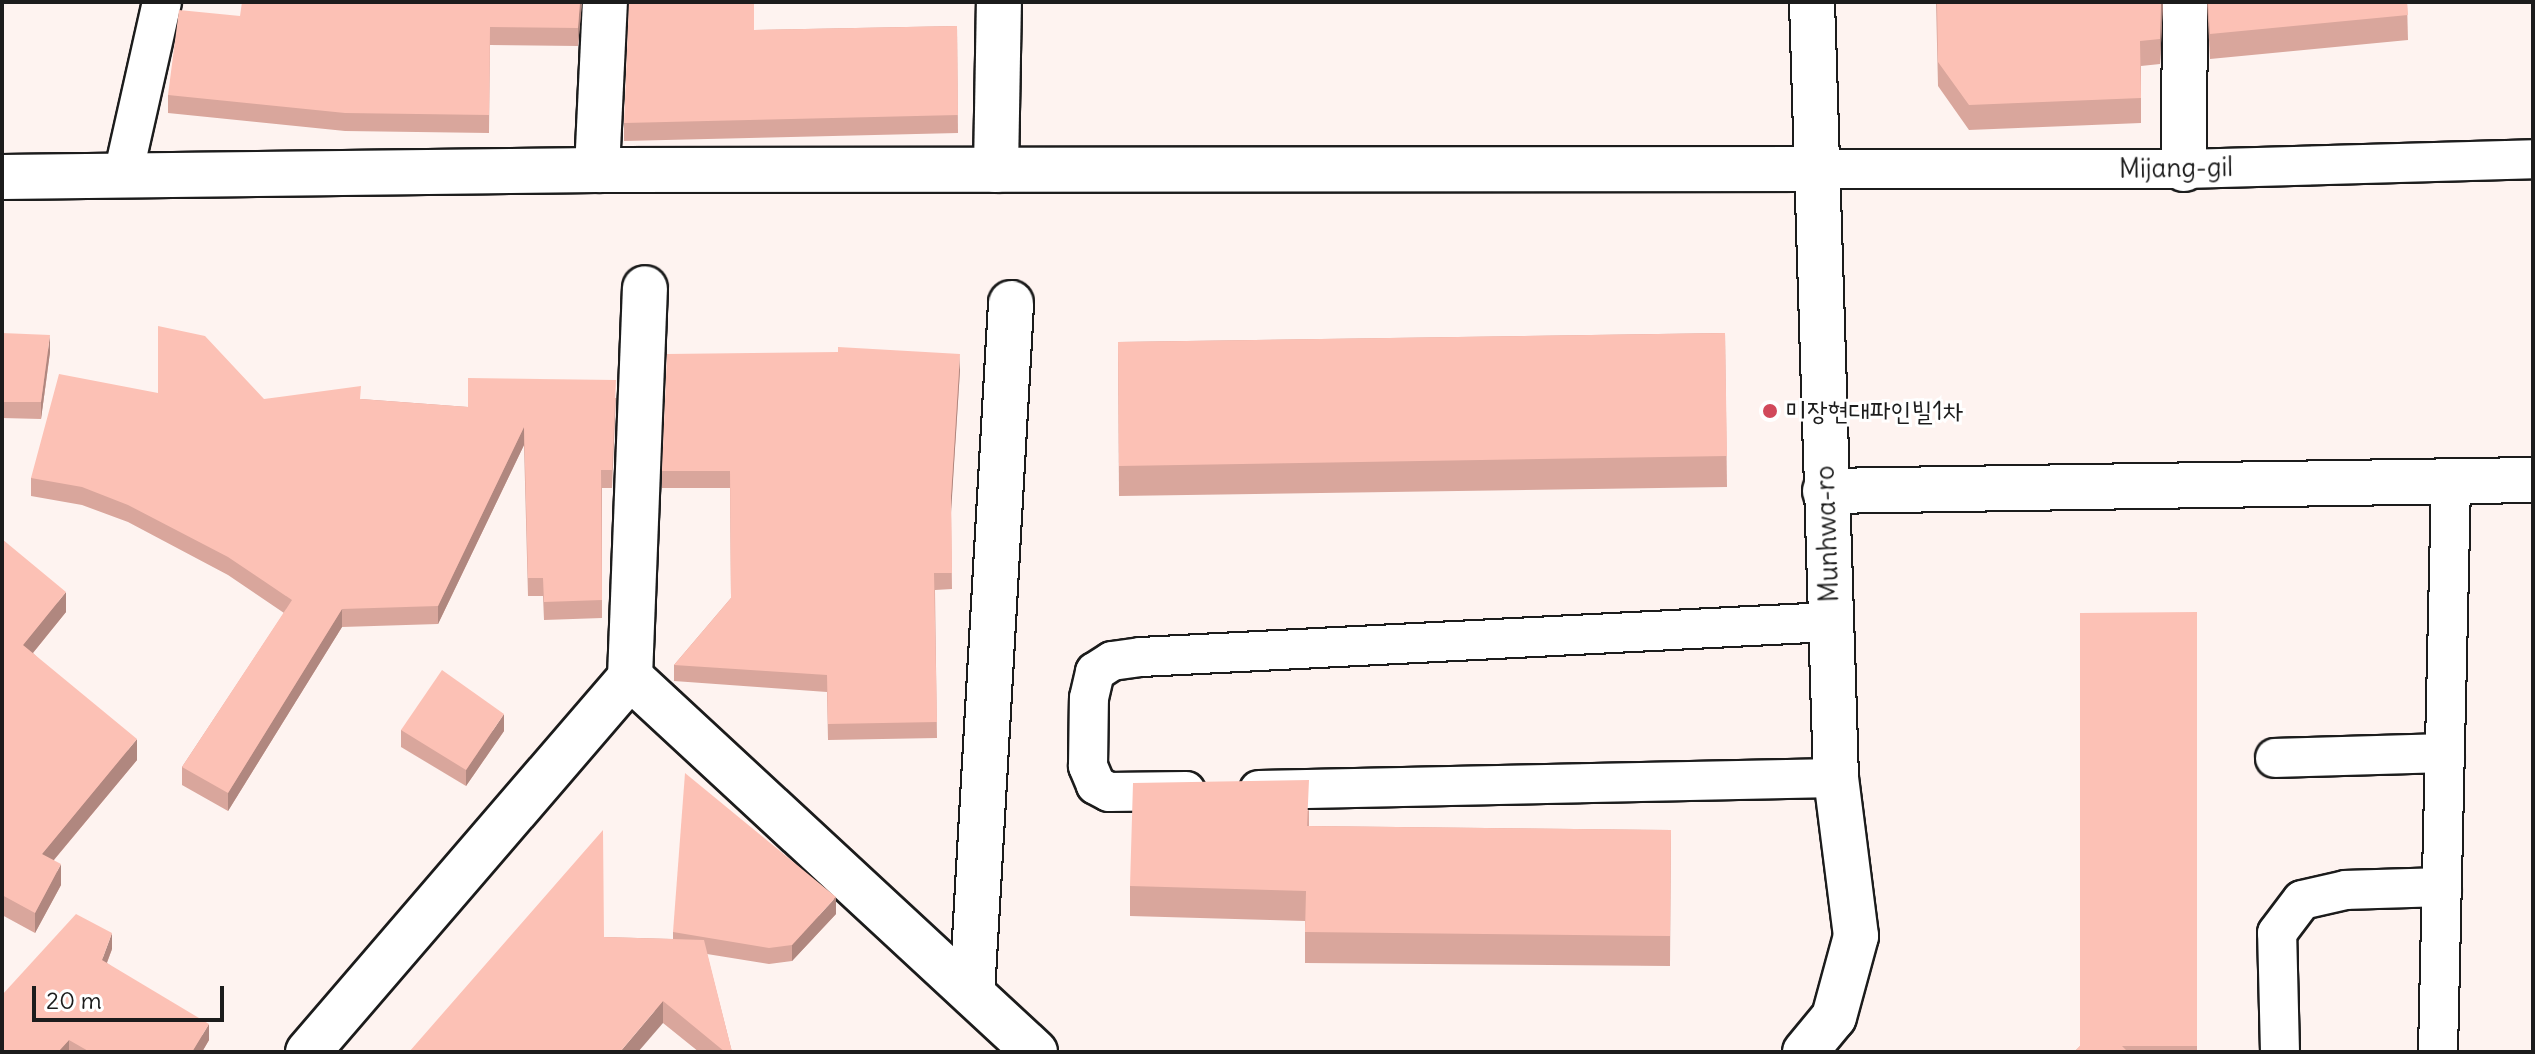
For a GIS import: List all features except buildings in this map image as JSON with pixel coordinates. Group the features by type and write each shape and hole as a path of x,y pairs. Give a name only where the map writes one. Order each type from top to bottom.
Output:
{"street":[{"path":"597,170 605,2"},
{"path":"996,170 999,2"},
{"name":"Munhwa-ro","path":"1805,1052 1834,1017 1856,936 1836,778 1812,2"},
{"path":"2184,169 2185,2"},
{"path":"2,177 597,170 1819,169"},
{"path":"308,1052 630,677 645,288"},
{"path":"972,993 1011,303"},
{"path":"1825,491 2451,484 2533,480"},
{"path":"630,677 1035,1052"}],"lane":[{"path":"123,175 162,2"},
{"name":"Mijang-gil","path":"1819,169 2184,169 2533,159"},
{"path":"2438,1052 2451,484"},
{"path":"1830,622 1112,661 1095,672 1089,698 1088,766 1096,785 1109,792 1836,778"},
{"path":"2275,758 2445,753"},
{"path":"2280,1052 2277,933 2302,900 2346,890 2442,887"}],"place":[{"name":"미장현대파인빌1차","path":"1770,411"}]}
